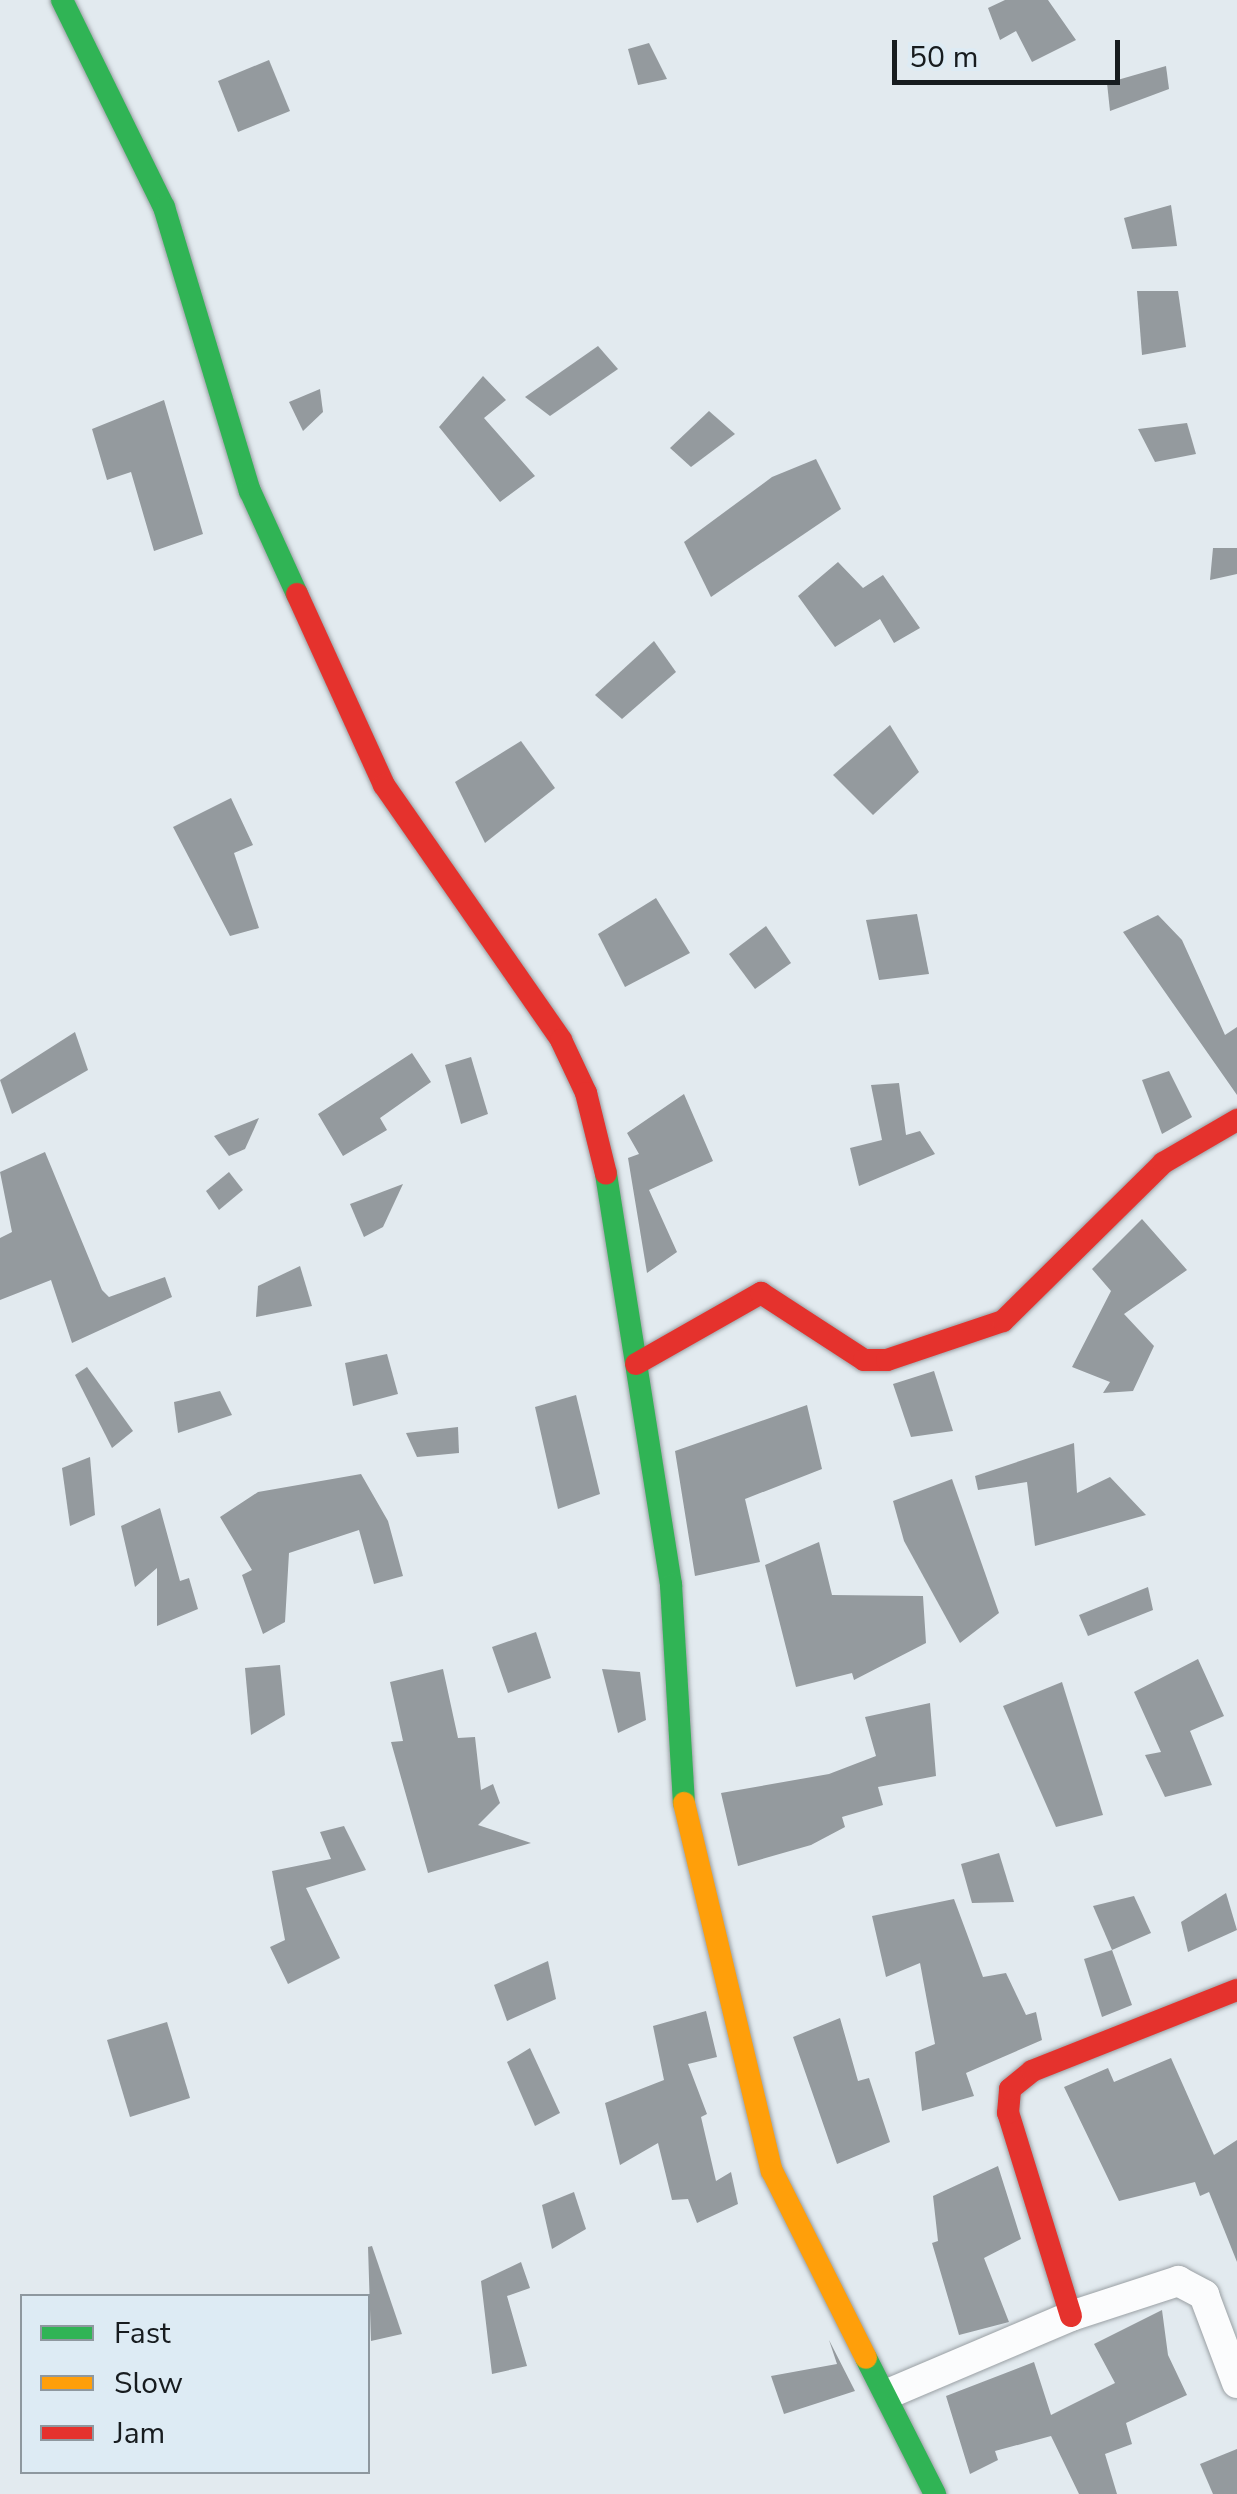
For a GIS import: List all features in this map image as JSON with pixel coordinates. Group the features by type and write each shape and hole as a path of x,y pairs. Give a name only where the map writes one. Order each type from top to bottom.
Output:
{"street":[{"path":"62,0 164,208 250,491 384,785 561,1040 586,1093 602,1151 671,1585 677,1770 709,1922 772,2171 890,2393 935,2494"},
{"path":"636,1364 761,1293 864,1360 886,1360 1003,1321 1163,1163 1237,1120"},
{"path":"1071,2316 1008,2113 1010,2089 1032,2071 1237,1990"},
{"path":"890,2393 1071,2316 1178,2282 1204,2295 1237,2383"}],"building":[{"path":"1005,0 1048,0 1076,40 1032,62 1016,31 1000,40 988,8"},
{"path":"649,43 667,79 638,85 628,49"},
{"path":"269,60 290,111 238,132 218,81"},
{"path":"1166,66 1169,89 1110,111 1107,83"},
{"path":"1171,205 1177,246 1132,249 1124,218"},
{"path":"1137,291 1178,291 1186,347 1142,355"},
{"path":"598,346 618,369 550,416 525,397"},
{"path":"483,376 506,400 484,418 535,476 500,502 439,427"},
{"path":"320,389 323,412 303,431 289,402"},
{"path":"164,400 203,534 154,551 131,472 107,480 92,429"},
{"path":"709,411 735,434 691,467 670,448"},
{"path":"1187,423 1196,454 1155,462 1138,429"},
{"path":"816,459 841,509 711,597 684,542 772,477"},
{"path":"1213,548 1237,548 1237,574 1210,580"},
{"path":"838,562 863,588 883,575 920,628 894,643 880,619 835,647 798,596"},
{"path":"654,641 676,672 622,719 595,695"},
{"path":"890,725 919,772 873,815 833,775"},
{"path":"521,741 555,788 485,843 455,782"},
{"path":"231,798 253,845 234,853 259,928 230,936 173,827"},
{"path":"656,898 690,953 625,987 598,934"},
{"path":"917,914 929,974 879,980 866,920"},
{"path":"1158,915 1182,940 1225,1035 1237,1027 1237,1095 1123,932"},
{"path":"766,926 791,963 755,989 729,954"},
{"path":"75,1032 88,1070 12,1114 0,1080"},
{"path":"412,1053 431,1082 380,1118 387,1130 343,1156 318,1114"},
{"path":"471,1057 488,1114 461,1124 445,1065"},
{"path":"1169,1071 1192,1117 1162,1134 1142,1080"},
{"path":"899,1083 906,1135 920,1131 935,1154 859,1186 850,1148 882,1140 871,1085"},
{"path":"684,1094 713,1161 649,1190 677,1252 647,1273 628,1158 639,1154 627,1133"},
{"path":"259,1118 245,1149 229,1156 214,1136"},
{"path":"45,1152 102,1290 109,1297 165,1277 172,1297 72,1343 51,1280 0,1300 0,1238 12,1232 0,1172"},
{"path":"229,1172 243,1190 219,1210 206,1191"},
{"path":"403,1184 383,1227 364,1237 350,1204"},
{"path":"1142,1219 1187,1270 1124,1314 1154,1346 1133,1391 1103,1393 1110,1382 1072,1367 1111,1291 1092,1269"},
{"path":"300,1266 312,1306 256,1317 258,1286"},
{"path":"387,1354 398,1394 353,1406 345,1363"},
{"path":"87,1367 133,1431 112,1448 75,1375"},
{"path":"934,1371 953,1431 911,1437 893,1384"},
{"path":"220,1391 232,1415 178,1433 174,1402"},
{"path":"576,1395 600,1494 558,1509 535,1407"},
{"path":"807,1405 822,1469 745,1499 760,1562 695,1576 675,1451"},
{"path":"458,1427 459,1453 417,1457 406,1433"},
{"path":"1074,1443 1077,1493 1110,1477 1146,1515 1035,1546 1027,1482 978,1490 975,1476"},
{"path":"90,1457 95,1515 70,1526 62,1468"},
{"path":"361,1474 388,1521 403,1576 374,1584 359,1530 289,1553 285,1622 263,1634 242,1575 252,1570 220,1517 258,1492"},
{"path":"952,1479 999,1613 960,1643 904,1541 893,1501"},
{"path":"160,1508 180,1581 189,1578 198,1609 157,1626 157,1568 135,1587 121,1526"},
{"path":"819,1542 832,1595 923,1596 926,1643 854,1680 852,1673 796,1687 765,1565"},
{"path":"1148,1587 1153,1610 1088,1636 1079,1615"},
{"path":"536,1632 551,1678 508,1693 492,1647"},
{"path":"1198,1659 1224,1716 1190,1731 1212,1785 1165,1797 1145,1755 1161,1752 1134,1692"},
{"path":"280,1665 285,1715 251,1735 245,1668"},
{"path":"443,1669 458,1738 475,1737 481,1790 493,1784 500,1803 478,1825 531,1843 428,1873 391,1742 403,1741 390,1682"},
{"path":"602,1669 640,1672 646,1720 618,1733"},
{"path":"1062,1682 1103,1815 1056,1827 1003,1706"},
{"path":"930,1703 936,1776 878,1787 883,1805 842,1817 845,1827 811,1845 738,1866 721,1793 829,1774 876,1756 865,1717"},
{"path":"344,1826 366,1870 306,1888 340,1958 288,1984 270,1947 285,1940 272,1871 331,1859 320,1832"},
{"path":"999,1853 1014,1902 972,1903 961,1864"},
{"path":"1226,1893 1237,1930 1188,1952 1181,1922"},
{"path":"1134,1896 1151,1933 1112,1950 1093,1906"},
{"path":"954,1899 983,1977 1006,1973 1026,2015 1036,2012 1042,2040 966,2073 974,2096 922,2111 915,2052 935,2044 920,1963 886,1977 872,1916"},
{"path":"1112,1950 1132,2005 1102,2017 1084,1959"},
{"path":"548,1961 556,1999 507,2021 494,1985"},
{"path":"706,2011 717,2057 688,2064 707,2114 701,2117 716,2181 731,2172 738,2204 697,2223 688,2199 672,2200 658,2143 620,2165 605,2103 664,2080 653,2026"},
{"path":"840,2018 858,2081 869,2078 890,2142 837,2164 793,2037"},
{"path":"167,2022 190,2098 130,2117 107,2040"},
{"path":"530,2048 560,2113 535,2126 507,2062"},
{"path":"1171,2058 1214,2155 1237,2140 1237,2262 1209,2192 1200,2196 1195,2182 1119,2201 1064,2087 1108,2068 1114,2082"},
{"path":"998,2166 1021,2239 984,2258 1009,2322 959,2335 932,2243 938,2241 933,2196"},
{"path":"574,2192 586,2229 552,2249 542,2205"},
{"path":"372,2246 402,2334 371,2341 370,2294 368,2247"},
{"path":"521,2262 530,2288 507,2296 527,2366 492,2374 481,2281"},
{"path":"1162,2310 1168,2355 1187,2395 1126,2423 1132,2444 1105,2454 1117,2494 1079,2494 1051,2436 995,2451 998,2460 970,2474 946,2396 1034,2362 1051,2415 1115,2383 1094,2344"},
{"path":"829,2340 855,2391 784,2414 771,2376 837,2364"},
{"path":"1237,2449 1237,2494 1213,2494 1200,2464"}],"traffic: fast":[{"path":"62,0 164,207 250,491 297,594"},
{"path":"606,1174 671,1585 684,1803"},
{"path":"866,2358 935,2494"}],"traffic: slow":[{"path":"684,1803 772,2171 866,2358"}],"traffic: jam":[{"path":"297,594 384,785 561,1040 586,1093 606,1174"},
{"path":"636,1364 761,1293 864,1360 887,1360 1003,1321 1163,1163 1237,1120"},
{"path":"1071,2316 1008,2113 1010,2089 1032,2071 1237,1990"}]}
